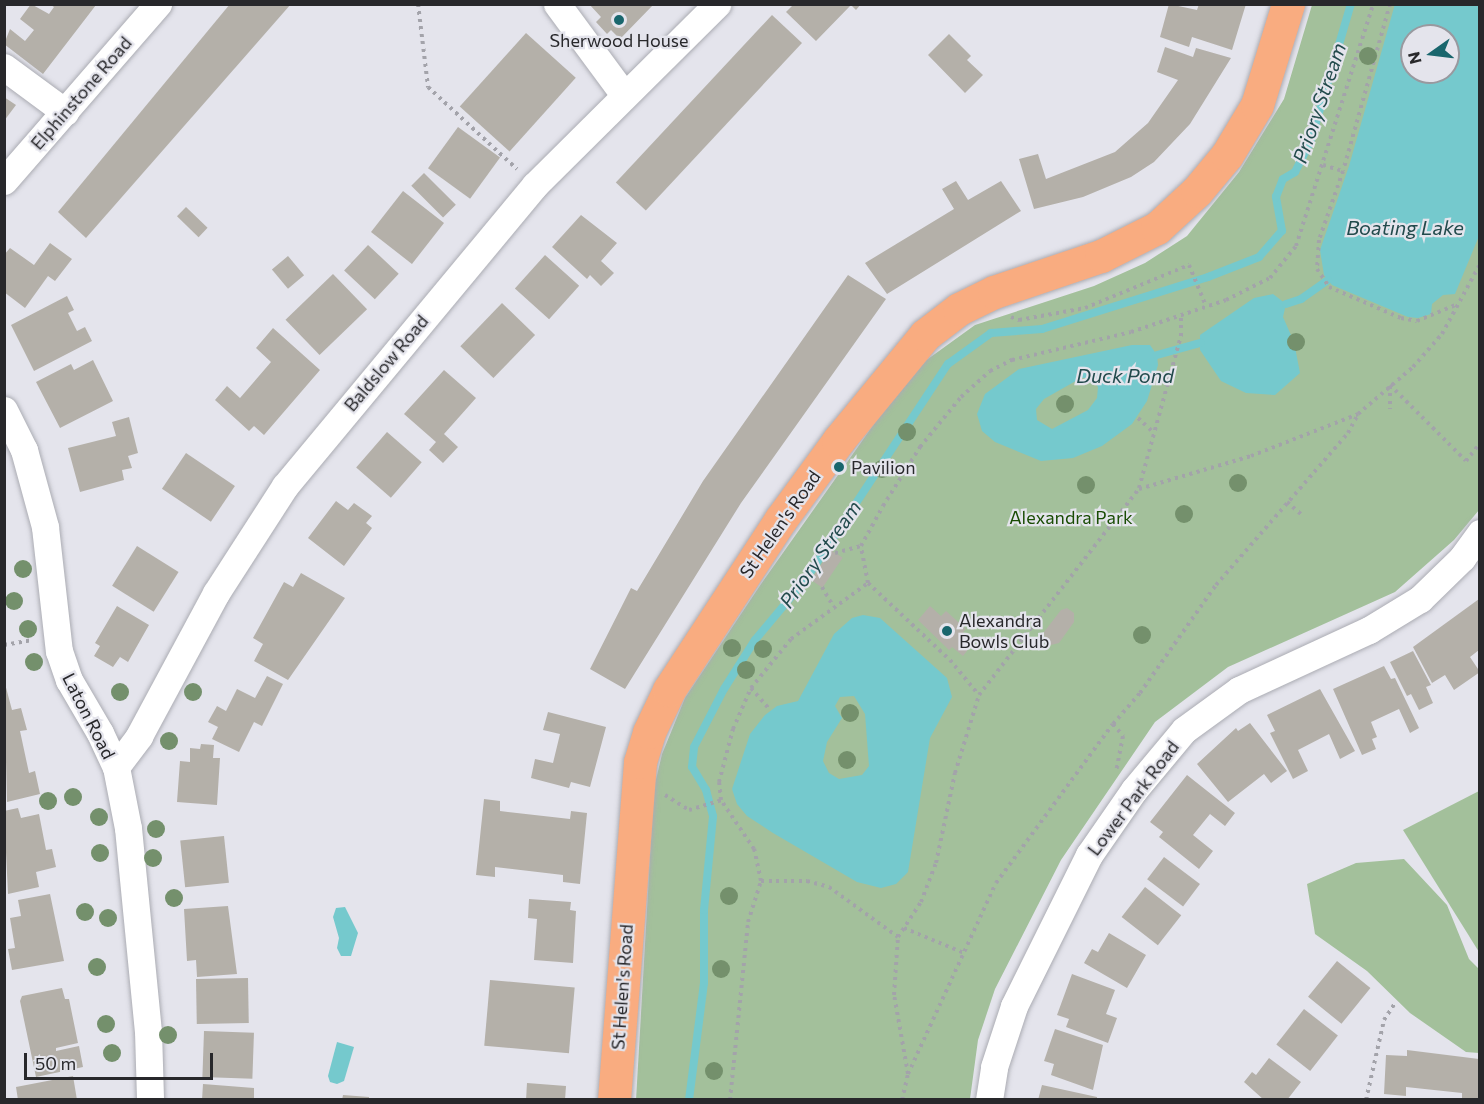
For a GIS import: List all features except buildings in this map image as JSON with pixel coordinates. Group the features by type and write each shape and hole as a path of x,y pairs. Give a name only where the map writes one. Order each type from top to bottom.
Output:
{"main road":[{"name":"St Helen's Road","path":"614,1100 637,785 649,732 669,690 781,519 838,441 925,335 959,309 994,292 1101,256 1156,228 1197,191 1227,155 1257,105 1288,4"}],"street":[{"name":"Elphinstone Road","path":"4,180 158,4"},
{"path":"557,4 624,95"},
{"name":"Baldslow Road","path":"116,767 139,736 216,593 285,486 535,185 717,4"},
{"path":"4,67 65,112"},
{"name":"Laton Road","path":"4,411 24,450 45,527 59,651 69,680 100,732 116,767 128,828 148,1031 150,1100"},
{"name":"Lower Park Road","path":"989,1100 994,1067 1014,1006 1089,855 1134,790 1184,730 1239,690 1369,630 1420,598 1462,558 1479,534"}],"path":[{"path":"418,4 428,87 535,185"},
{"path":"979,695 950,660 868,583 861,546 920,447 961,397 990,371 1012,360 1131,332 1206,306 1270,278 1296,246 1373,4"},
{"path":"1390,4 1343,171 1315,254 1321,279 1329,287 1417,321 1459,304"},
{"path":"1323,165 1343,171"},
{"path":"902,1100 908,1074 996,883 1068,789 1113,723 1140,693 1216,585 1348,433 1358,414 1413,368 1442,334 1479,264"},
{"path":"994,292 1012,319 1019,320 1085,308 1189,265 1194,271 1206,306"},
{"path":"908,1074 894,995 898,937 921,902 936,863 955,773 979,695 1139,489 1180,336 1181,313"},
{"path":"1390,385 1390,410"},
{"path":"1390,385 1466,461 1478,449 1479,443"},
{"path":"1139,489 1251,456 1358,414"},
{"path":"1138,418 1155,433"},
{"path":"1287,502 1303,516"},
{"path":"835,553 861,546"},
{"path":"730,1100 748,922 760,881 754,849 722,800 722,765 751,688 791,639 868,583"},
{"path":"822,587 834,606"},
{"path":"751,688 770,710"},
{"path":"1113,723 1123,736 1121,754 1114,767 1118,776 1134,790"},
{"path":"637,785 654,788 689,810 722,800"},
{"path":"760,881 807,881 829,887 898,937"},
{"path":"904,928 964,953"},
{"path":"1366,1100 1384,1020 1395,1003"}],"green space":[{"name":"Alexandra Park","path":"1312,5 1479,5 1479,510 1454,540 1395,592 1228,667 1155,722 1061,860 995,989 978,1040 970,1099 636,1100 654,788 662,754 685,698 761,584 879,417 921,364 975,325 1094,286 1145,263 1187,236 1239,172 1284,99"},
{"path":"1479,791 1479,952 1403,830"},
{"path":"1404,859 1447,905 1469,959 1479,969 1479,1053 1466,1052 1410,1013 1367,971 1315,934 1307,884 1356,863"}],"water":[{"name":"Boating Lake","path":"1395,4 1479,5 1479,236 1455,294 1443,295 1432,304 1431,314 1418,318 1408,317 1332,285 1324,275 1320,250 1349,166"},
{"path":"1273,294 1286,304 1283,317 1294,342 1300,373 1275,395 1246,393 1221,381 1200,350 1200,335 1254,298"},
{"name":"Duck Pond","path":"1132,345 1150,345 1157,355 1158,365 1147,401 1132,424 1102,446 1073,458 1041,461 995,442 982,431 977,414 985,394 1019,369","holes":["1081,378 1091,378 1098,387 1097,398 1088,410 1052,429 1037,420 1036,409 1044,399"]},
{"path":"863,615 880,618 947,678 952,697 930,738 908,872 896,884 881,888 857,882 747,816 737,804 732,789 750,734 765,715 777,706 798,701 834,634 852,618","holes":["854,696 865,714 869,766 862,775 839,779 829,773 823,761 827,742 842,718 835,706 840,697"]},
{"path":"345,907 358,933 351,956 341,956 337,948 339,938 333,917 336,908"},
{"path":"337,1042 354,1047 344,1081 337,1084 330,1082 328,1076"}],"waterway":[{"name":"Priory Stream","path":"689,1100 704,983 704,910 713,816 706,790 692,767 694,747 724,689 755,640 806,579 948,364 991,333 1042,329 1208,277 1259,257 1282,231 1276,197 1283,179 1295,172 1310,143 1351,4"},
{"path":"1286,304 1301,299 1328,280"},
{"path":"1157,355 1200,343"}],"place":[{"name":"Sherwood House","path":"619,20"},
{"name":"Pavilion","path":"839,467"},
{"name":"Alexandra Bowls Club","path":"947,631"}]}
